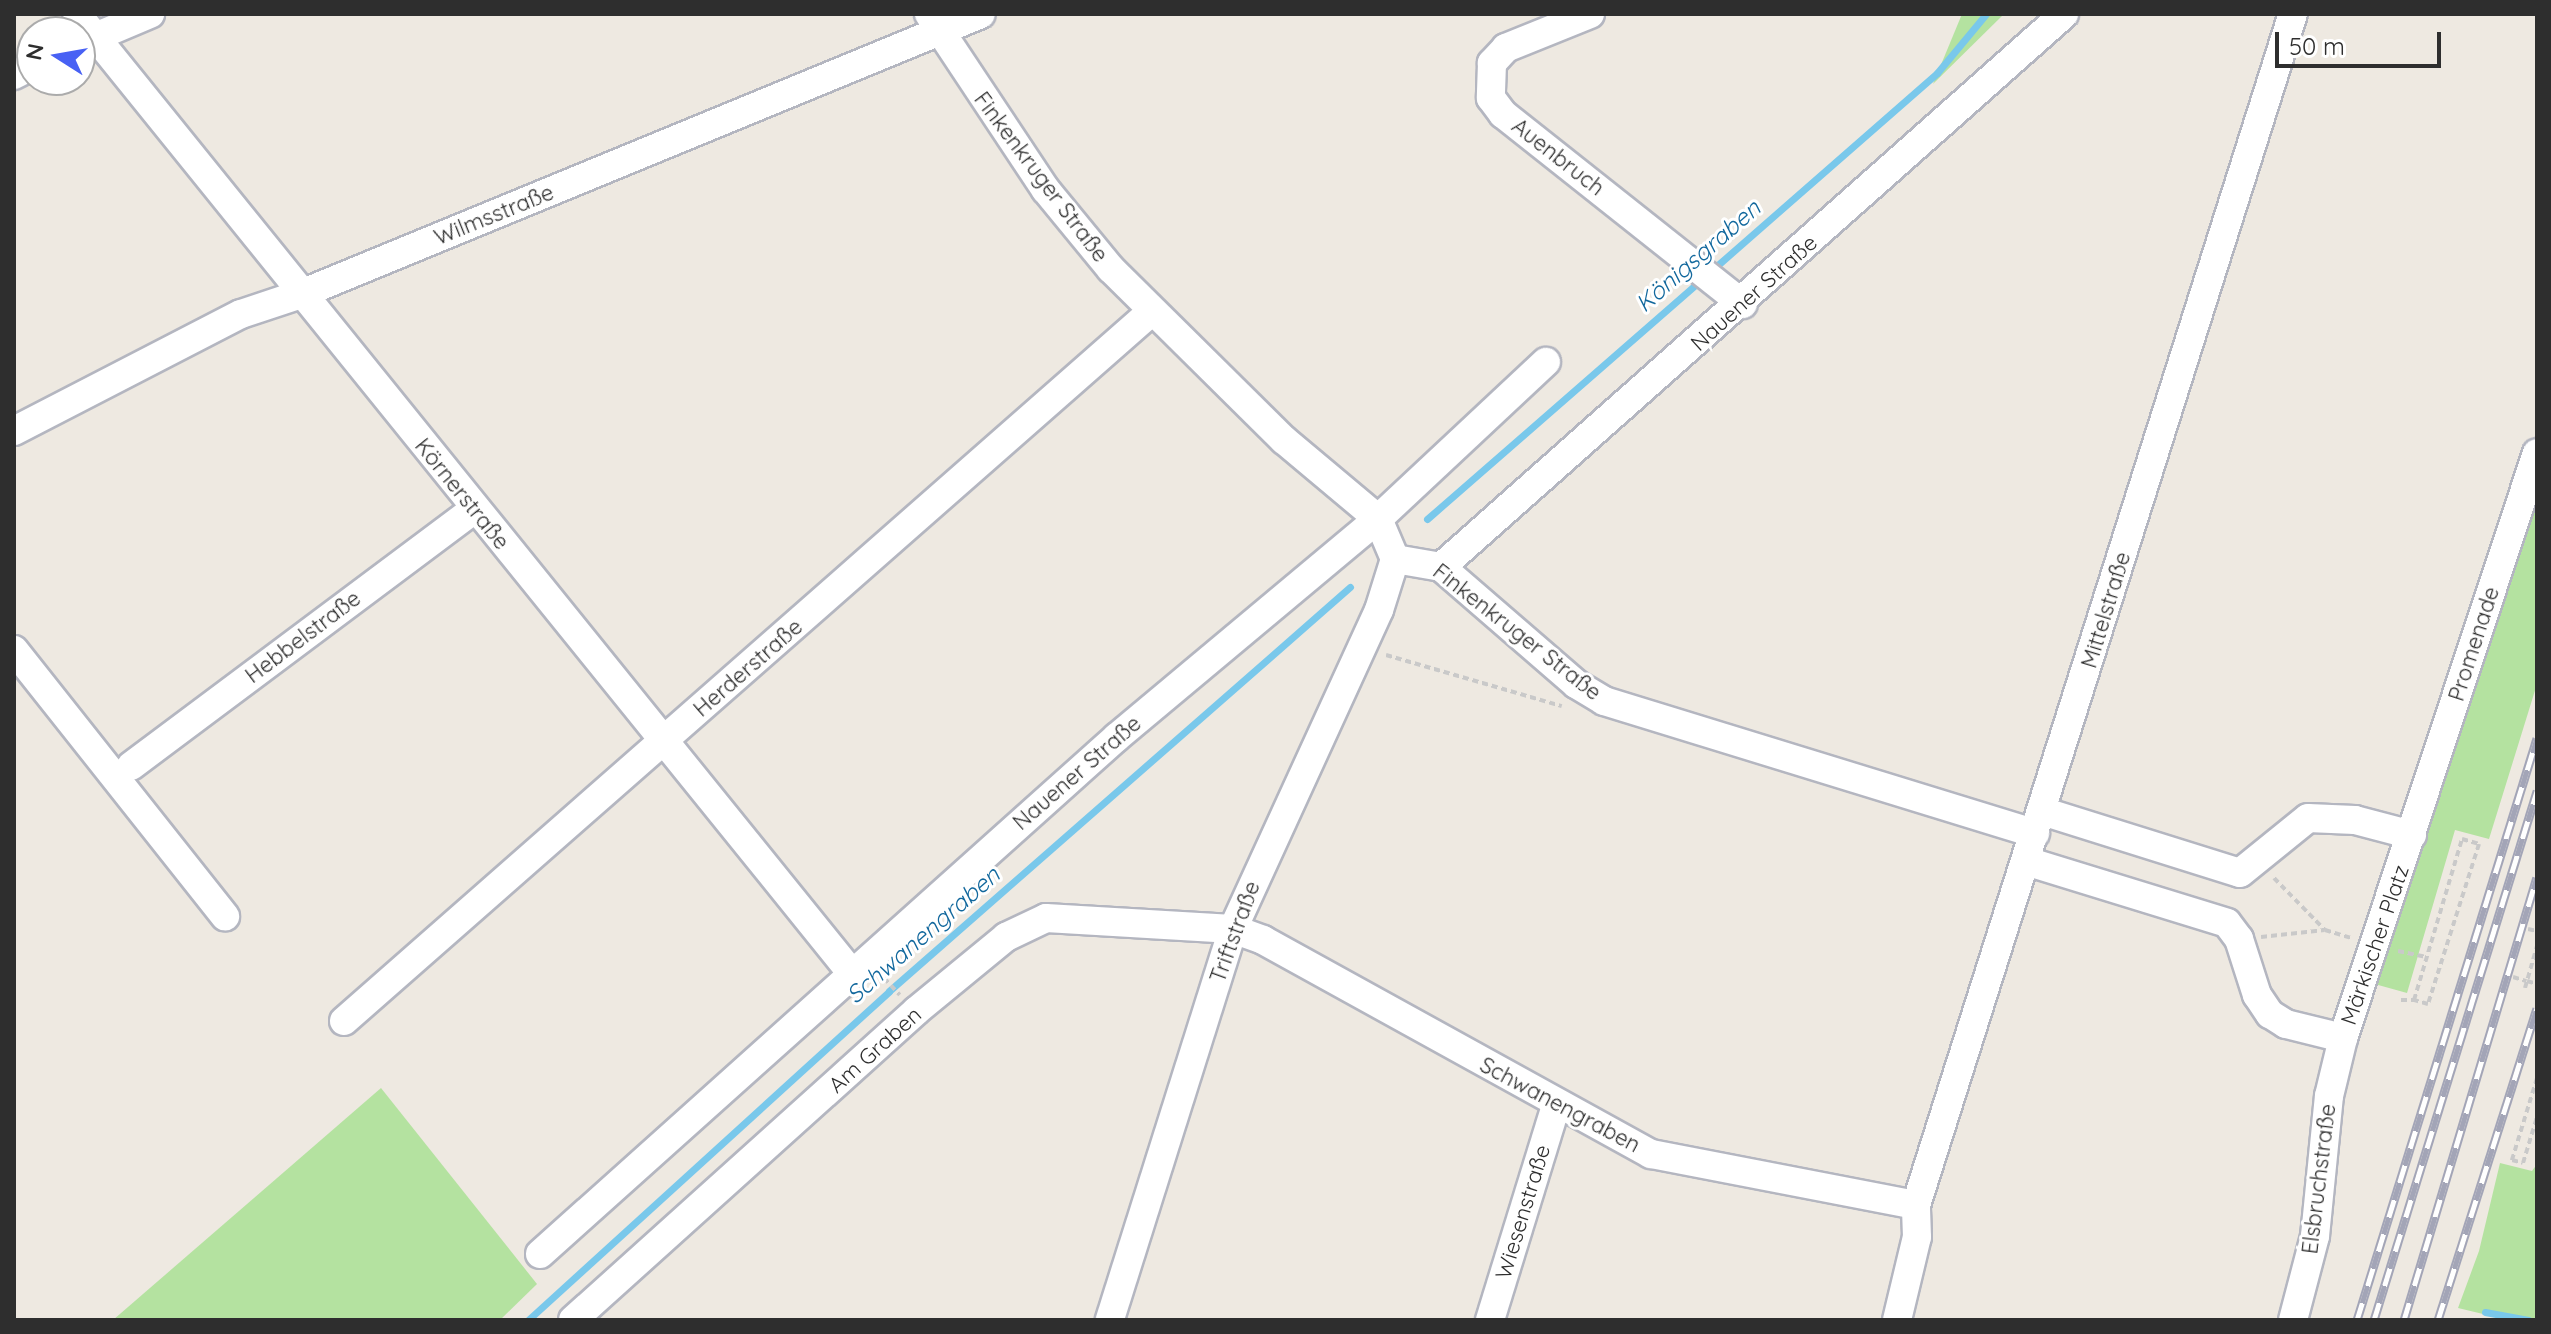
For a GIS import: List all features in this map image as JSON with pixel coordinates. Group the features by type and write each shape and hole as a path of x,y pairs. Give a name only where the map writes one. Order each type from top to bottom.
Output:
{"street":[{"path":"96,37 150,14"},
{"name":"Wilmsstraße","path":"14,431 241,314 301,294 933,23 981,14"},
{"name":"Auenbruch","path":"1590,14 1506,48 1492,63 1491,98 1503,114 1708,273 1743,304"},
{"name":"Nauener Straße","path":"1441,567 1743,304 2064,14"},
{"name":"Mittelstraße","path":"1897,1320 1917,1237 1916,1205 2293,14"},
{"name":"Finkenkruger Straße","path":"933,23 1046,190 1150,313 1284,440 1378,519 1395,559 1441,567 1576,684 1604,701 2038,823 2240,873 2258,862"},
{"name":"Körnerstraße","path":"96,50 301,294 850,971"},
{"name":"Herderstraße","path":"344,1021 1150,313"},
{"name":"Nauener Straße","path":"540,1254 850,971 1117,737 1378,519 1546,362"},
{"name":"Promenade","path":"2412,835 2537,453"},
{"name":"Hebbelstraße","path":"131,766 475,509"},
{"name":"Triftstraße","path":"1110,1320 1233,929 1361,647 1395,559"},
{"path":"14,650 225,916"},
{"name":"Märkischer Platz","path":"2239,939 2257,995 2286,1024 2343,1038 2412,835 2333,818 2308,818 2292,827 2258,862"},
{"path":"2026,861 2227,923 2239,939"},
{"name":"Am Graben","path":"573,1320 1006,937 1046,918 1062,917 1233,929"},
{"name":"Schwanengraben","path":"1233,929 1263,940 1556,1105 1651,1154 1916,1205"},
{"name":"Elsbruchstraße","path":"2293,1320 2315,1236 2329,1096 2343,1038"},
{"name":"Wiesenstraße","path":"1490,1320 1556,1105"}],"path":[{"path":"1361,647 1566,707 1576,684"},
{"path":"2401,1000 2428,1004 2479,844 2462,839 2414,1000"},
{"path":"2239,939 2325,930 2258,862"},
{"path":"2528,929 2537,931"},
{"path":"2375,946 2426,957"},
{"path":"2525,988 2537,946"},
{"path":"883,977 903,998"},
{"path":"2513,977 2537,984"},
{"path":"2522,996 2527,981"},
{"path":"2537,1078 2512,1160 2523,1163 2537,1117"}],"green space":[{"path":"1962,14 2004,14 1933,84"},
{"path":"2537,484 2537,684 2489,839 2455,830 2407,993 2371,983"},
{"path":"381,1088 537,1284 500,1320 113,1320"},
{"path":"2500,1163 2532,1171 2537,1164 2537,1320 2508,1320 2458,1308 2479,1251"}],"waterway":[{"name":"Königsgraben","path":"1712,270 1937,73 1986,14"},
{"name":"Königsgraben","path":"1427,519 1703,278"},
{"name":"Schwanengraben","path":"528,1320 889,991 1350,587"},
{"name":"Schwanengraben","path":"2485,1312 2528,1320"}],"railway":[{"path":"2357,1320 2537,738"},
{"path":"2374,1320 2537,791"},
{"path":"2404,1320 2537,878"},
{"path":"2438,1320 2537,1008"}]}
